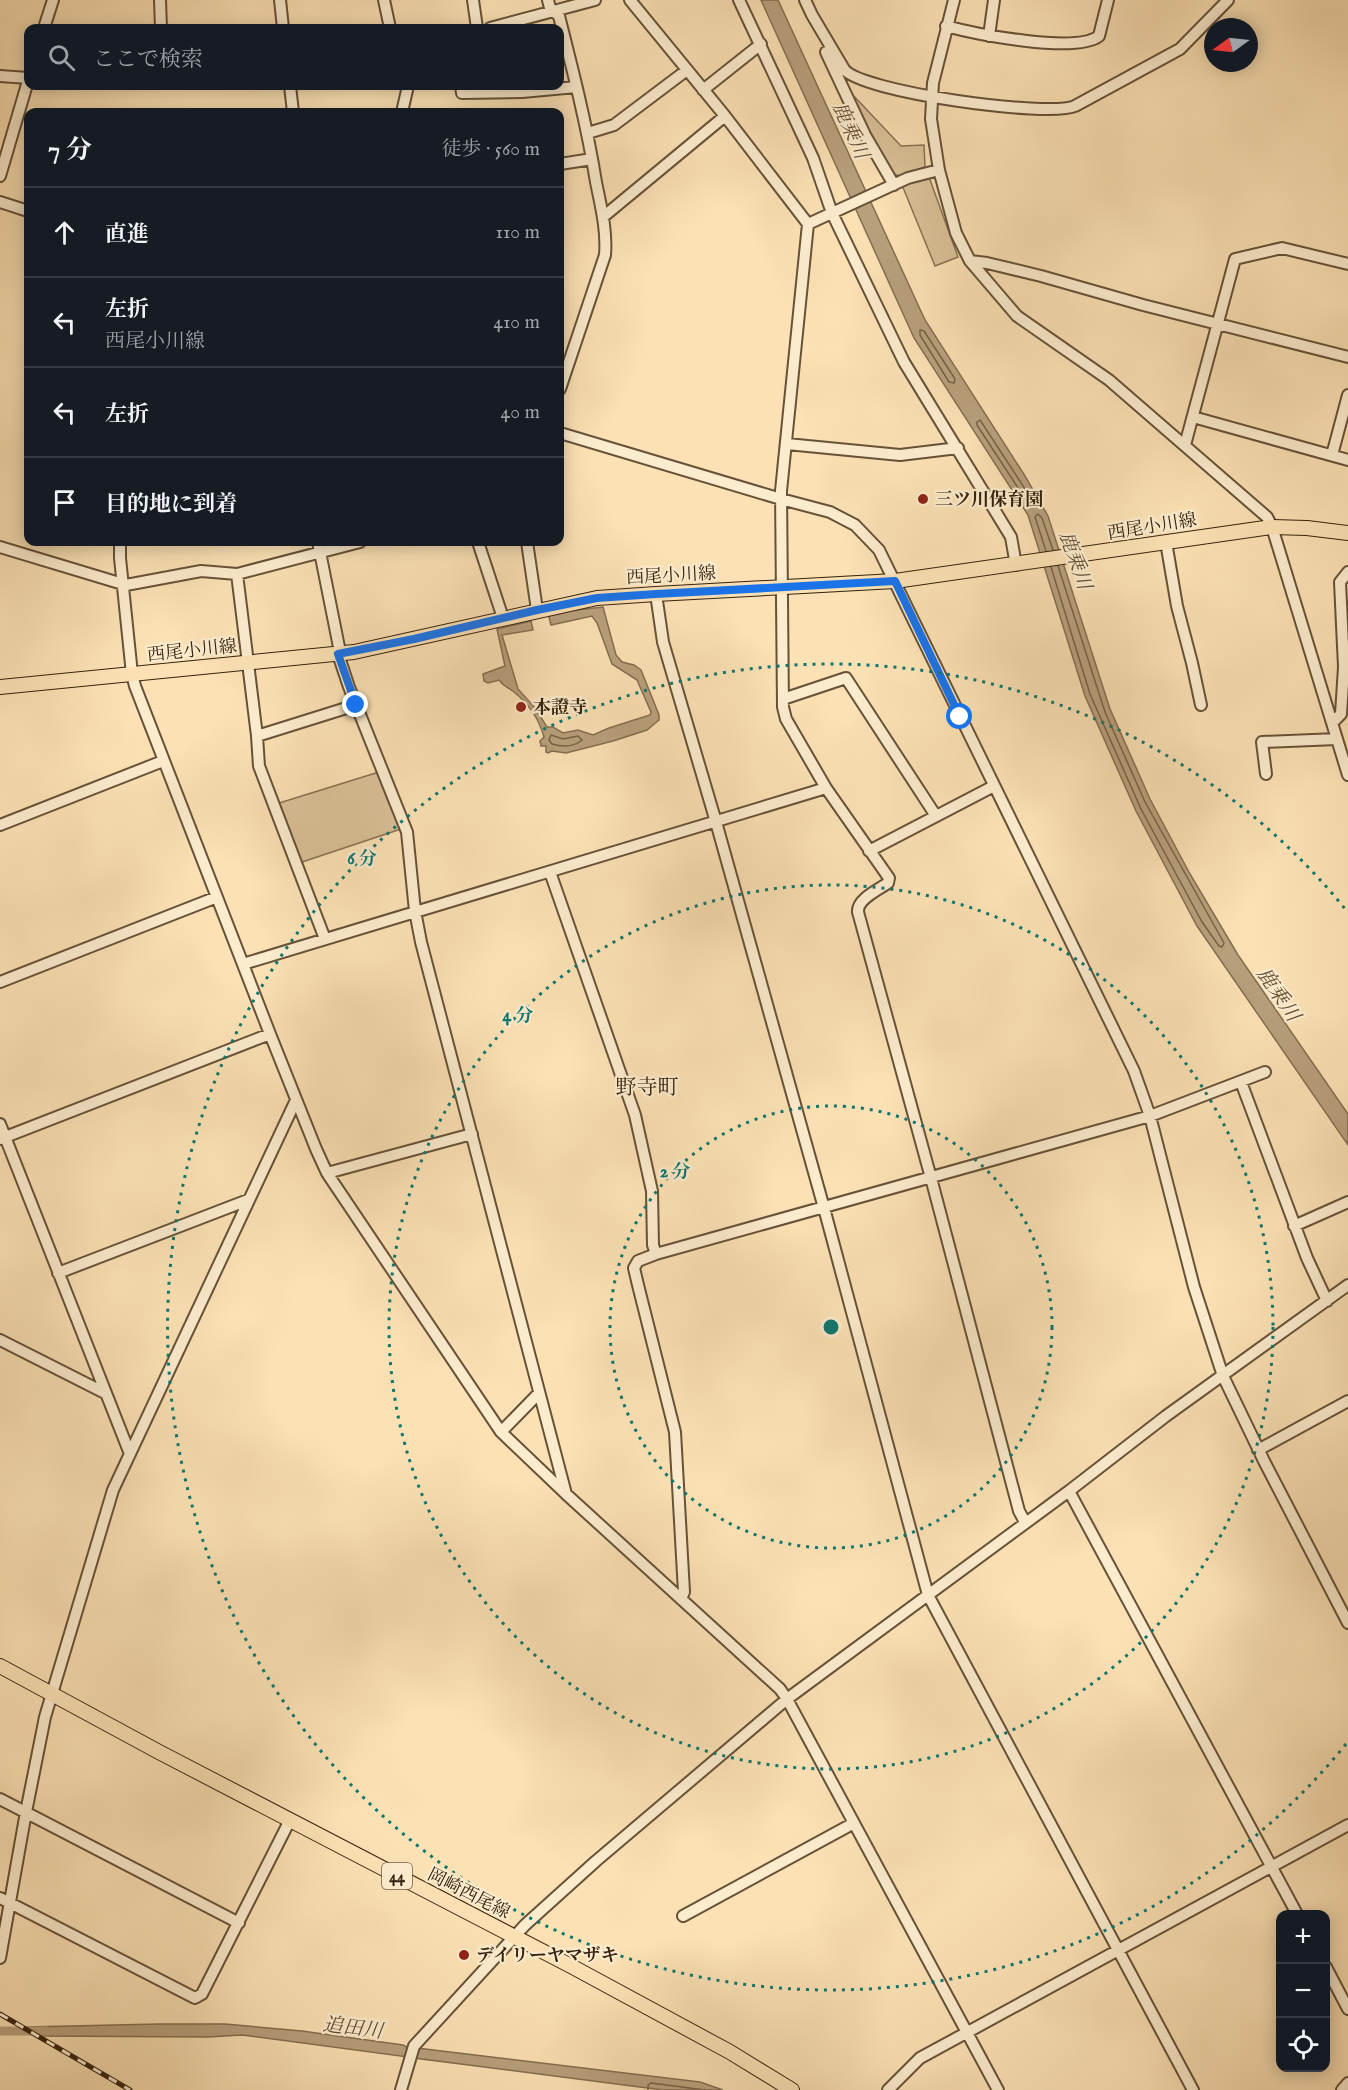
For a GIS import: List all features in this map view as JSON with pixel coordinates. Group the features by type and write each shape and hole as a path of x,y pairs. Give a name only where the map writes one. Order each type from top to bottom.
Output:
{"main road":[{"name":"西尾小川線","path":"0,687 338,654 597,598 895,581 1020,565 1272,527 1348,533"},
{"name":"岡崎西尾線","path":"0,1666 711,2042 792,2090"}],"street":[{"path":"45,24 53,0"},
{"path":"160,0 161,24"},
{"path":"280,0 283,24"},
{"path":"384,0 389,24"},
{"path":"473,0 476,24"},
{"path":"548,0 550,8 559,16 561,24"},
{"path":"505,24 595,0"},
{"path":"630,0 725,116 808,224 781,499 783,699 786,719 826,788 889,878 889,881 860,903 857,908 932,1178 1019,1511 1025,1522"},
{"path":"739,0 813,158 904,362 1011,537 1020,565"},
{"path":"805,0 822,43 890,187"},
{"path":"954,0 931,96 932,132 939,170 956,233 970,261 1017,316 1109,380 1267,517 1348,775"},
{"path":"989,36 994,0"},
{"path":"946,26 989,36 1072,43 1099,36 1108,0"},
{"path":"812,15 850,76 884,87 980,104 1067,110 1180,49 1228,0"},
{"path":"564,37 588,133 603,217 605,255 564,377"},
{"path":"703,90 761,44"},
{"path":"588,133 614,125 687,70"},
{"path":"0,76 24,79"},
{"path":"564,88 576,87"},
{"path":"0,176 25,90"},
{"path":"290,90 293,108"},
{"path":"403,108 407,90"},
{"path":"462,90 462,93 544,90"},
{"path":"603,217 725,116"},
{"path":"564,163 592,159"},
{"path":"808,224 908,178 939,170"},
{"path":"0,202 24,210"},
{"path":"1185,445 1233,262 1238,256 1282,248 1348,264"},
{"path":"970,261 1041,276 1143,305 1348,357"},
{"path":"1332,455 1348,394"},
{"path":"1192,417 1348,460"},
{"path":"564,435 781,499 820,508 855,525 879,550 1123,1047 1150,1116 1194,1287 1223,1376 1258,1450 1348,1623"},
{"path":"787,444 900,455 958,448"},
{"path":"1166,542 1177,606 1201,705"},
{"path":"120,546 132,674 163,761 296,1100 327,1173 501,1432 780,1689 998,2090"},
{"path":"479,546 503,618"},
{"path":"528,546 537,610"},
{"path":"0,548 126,585 201,571 237,574 320,547 339,647 338,654 407,832 414,910 566,1494"},
{"path":"1332,723 1341,714 1344,667 1340,582 1348,572"},
{"path":"237,574 259,766 325,939"},
{"path":"656,594 663,642 717,822 928,1595 1193,2090"},
{"path":"783,699 846,678 936,816"},
{"path":"257,736 356,705"},
{"path":"1266,774 1262,742 1337,739"},
{"path":"0,825 163,761"},
{"path":"869,851 994,786"},
{"path":"243,964 414,910 550,872 826,788"},
{"path":"550,872 635,1115 652,1191 653,1245 656,1254"},
{"path":"0,982 217,897"},
{"path":"2,1138 270,1034"},
{"path":"681,1599 684,1593 675,1432 634,1268 638,1261 656,1254 1150,1116 1265,1072"},
{"path":"1240,1082 1294,1226 1327,1301"},
{"path":"0,1958 5,1901 45,1717 108,1505 296,1100"},
{"path":"0,1124 2,1138 130,1454"},
{"path":"327,1173 472,1134"},
{"path":"58,1273 248,1200"},
{"path":"1294,1226 1348,1202"},
{"path":"400,2090 414,2046 532,1918 787,1699 1069,1491 1166,1416 1348,1285"},
{"path":"0,1340 105,1393"},
{"path":"501,1432 539,1393"},
{"path":"1258,1450 1348,1401"},
{"path":"1069,1491 1295,1910"},
{"path":"0,1799 239,1923"},
{"path":"5,1901 195,1998 202,1994 291,1820"},
{"path":"683,1916 854,1823"},
{"path":"888,2090 920,2058 966,2031 1348,1825"},
{"path":"1330,1975 1348,2009"},
{"path":"1342,2090 1348,2083"}],"shaded area":[{"path":"851,93 901,146 924,145 925,167 900,176 893,174 869,135 849,94"},
{"path":"929,177 958,257 935,266 902,185"},
{"path":"379,772 401,829 299,863 276,804"}],"water":[{"path":"761,0 778,0 925,320 1048,516 1110,709 1150,799 1190,874 1238,955 1348,1114 1348,1145 1197,926 1136,811 1085,696 1028,515 914,338"},
{"path":"603,607 616,655 622,662 634,665 641,670 659,720 647,730 613,741 566,753 552,751 548,753 546,746 541,746 540,741 544,737 533,712 499,680 488,683 484,681 483,674 505,666 497,629 531,621 533,630 502,635 518,689 535,708 547,727 553,727 563,733 578,730 593,735 650,715 651,712 637,680 612,664 597,623 592,616 551,625 548,613"},
{"path":"225,2024 302,2031 403,2045 411,2049 408,2057 242,2035 208,2037 43,2036 29,2027"},
{"path":"417,2048 700,2082 723,2090 663,2090 414,2058"}],"waterway":[{"name":"追田川","path":"0,2031 46,2031"}],"railway":[{"path":"0,2014 130,2090"}],"place":[{"name":"三ツ川保育園","path":"923,499"},
{"name":"本證寺","path":"521,707"},
{"name":"デイリーヤマザキ","path":"464,1955"}],"district":[{"name":"野寺町","path":"647,1087"}],"route":[{"path":"356,705 338,654 597,598 895,581 960,717"}],"water label":[{"name":"鹿乗川","path":"851,130"},
{"name":"鹿乗川","path":"1076,560"},
{"name":"鹿乗川","path":"1279,994"}]}
